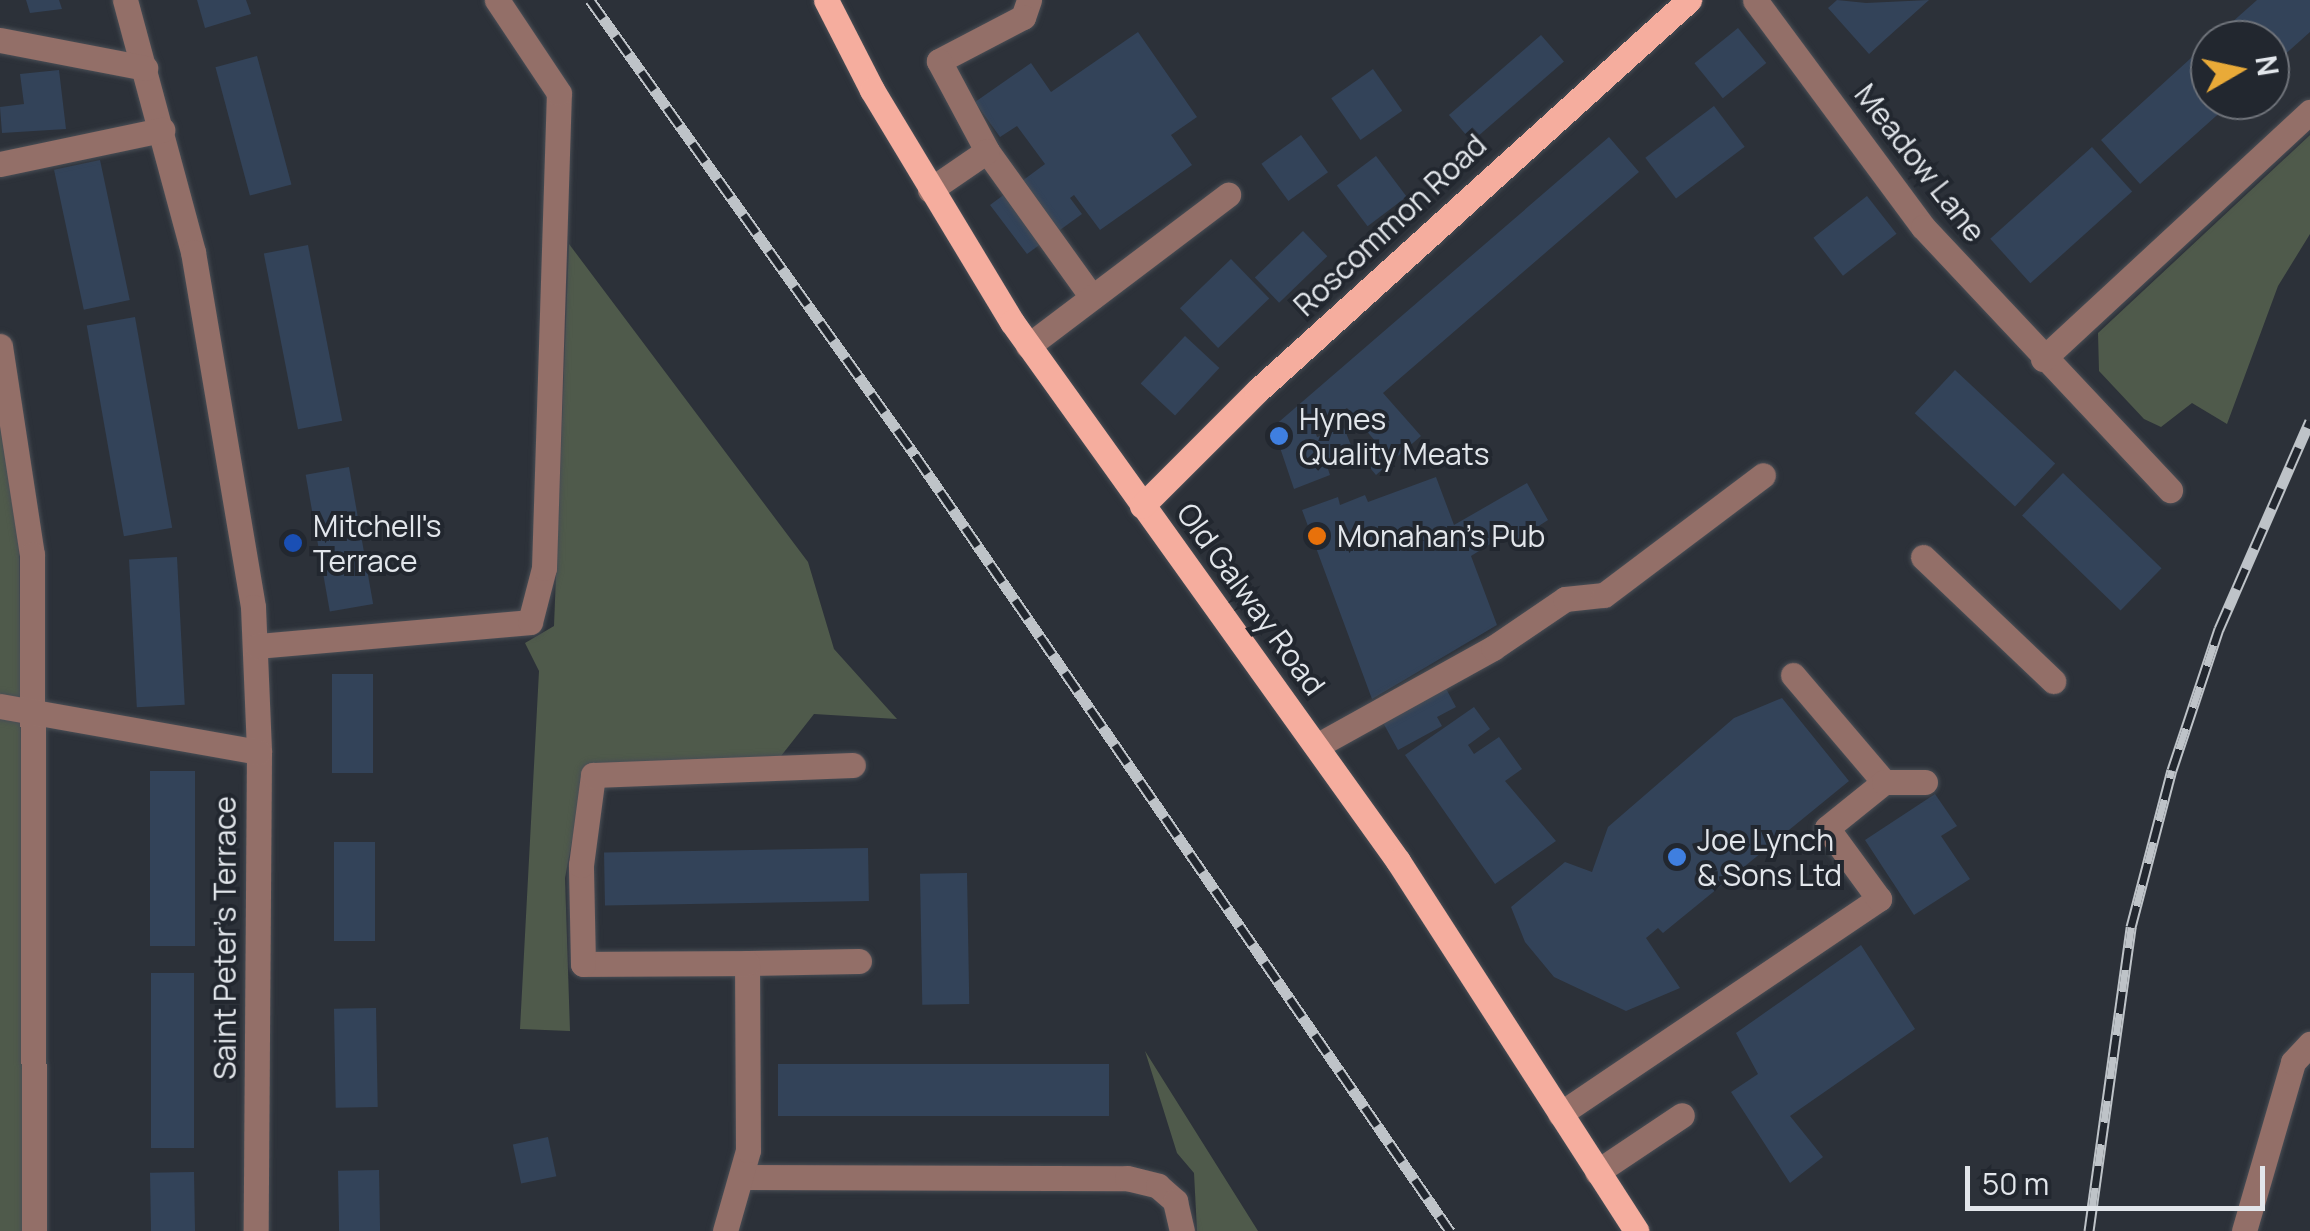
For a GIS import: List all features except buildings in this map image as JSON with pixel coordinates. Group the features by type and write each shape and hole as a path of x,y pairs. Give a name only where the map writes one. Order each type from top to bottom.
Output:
{"main road":[{"name":"Old Galway Road","path":"826,0 930,190 1028,346 1318,744 1636,1231"},
{"name":"Roscommon Road","path":"1142,506 1272,377 1689,0"}],"street":[{"path":"125,0 162,130 242,516 257,646 530,622 544,568 559,93 496,0"},
{"path":"1029,0 1023,17 939,61 987,151 1092,297"},
{"name":"Meadow Lane","path":"1754,0 1923,228 2170,490"},
{"path":"0,40 145,68"},
{"path":"2043,358 2310,112"},
{"path":"0,164 162,130"},
{"path":"930,190 987,151"},
{"path":"1028,346 1228,195"},
{"path":"0,346 32,554 34,1231"},
{"path":"1318,744 1493,648 1565,599 1604,595 1762,475"},
{"path":"1923,557 2053,681"},
{"name":"Saint Peter's Terrace","path":"256,1231 260,752 257,646"},
{"path":"1793,675 1884,782"},
{"path":"0,706 33,716 260,752"},
{"path":"852,764 594,774 582,865 583,964 859,961"},
{"path":"1560,1114 1879,899 1826,828 1884,782 1924,782"},
{"path":"725,1231 746,1177 747,962"},
{"path":"2244,1231 2293,1062 2310,1044"},
{"path":"1597,1172 1682,1115"},
{"path":"746,1177 1127,1178 1164,1190 1175,1201 1182,1231"}],"green space":[{"path":"2310,135 2310,234 2278,286 2227,424 2192,403 2161,427 2144,419 2099,371 2098,333"},
{"path":"569,244 808,562 834,649 897,719 814,714 781,756 586,766 565,878 570,1031 520,1029 539,671 525,643 554,626"},
{"path":"0,363 18,465 26,1231 0,1231"},
{"path":"1145,1051 1258,1231 1197,1231 1194,1173 1177,1153"}],"railway":[{"path":"590,0 915,455 1450,1231"},
{"path":"2089,1231 2131,927 2172,770 2219,629 2310,421"}],"place":[{"name":"Hynes Quality Meats","path":"1279,436"},
{"name":"Monahan's Pub","path":"1317,536"},
{"name":"Mitchell's Terrace","path":"293,543"},
{"name":"Joe Lynch & Sons Ltd","path":"1677,857"}]}
